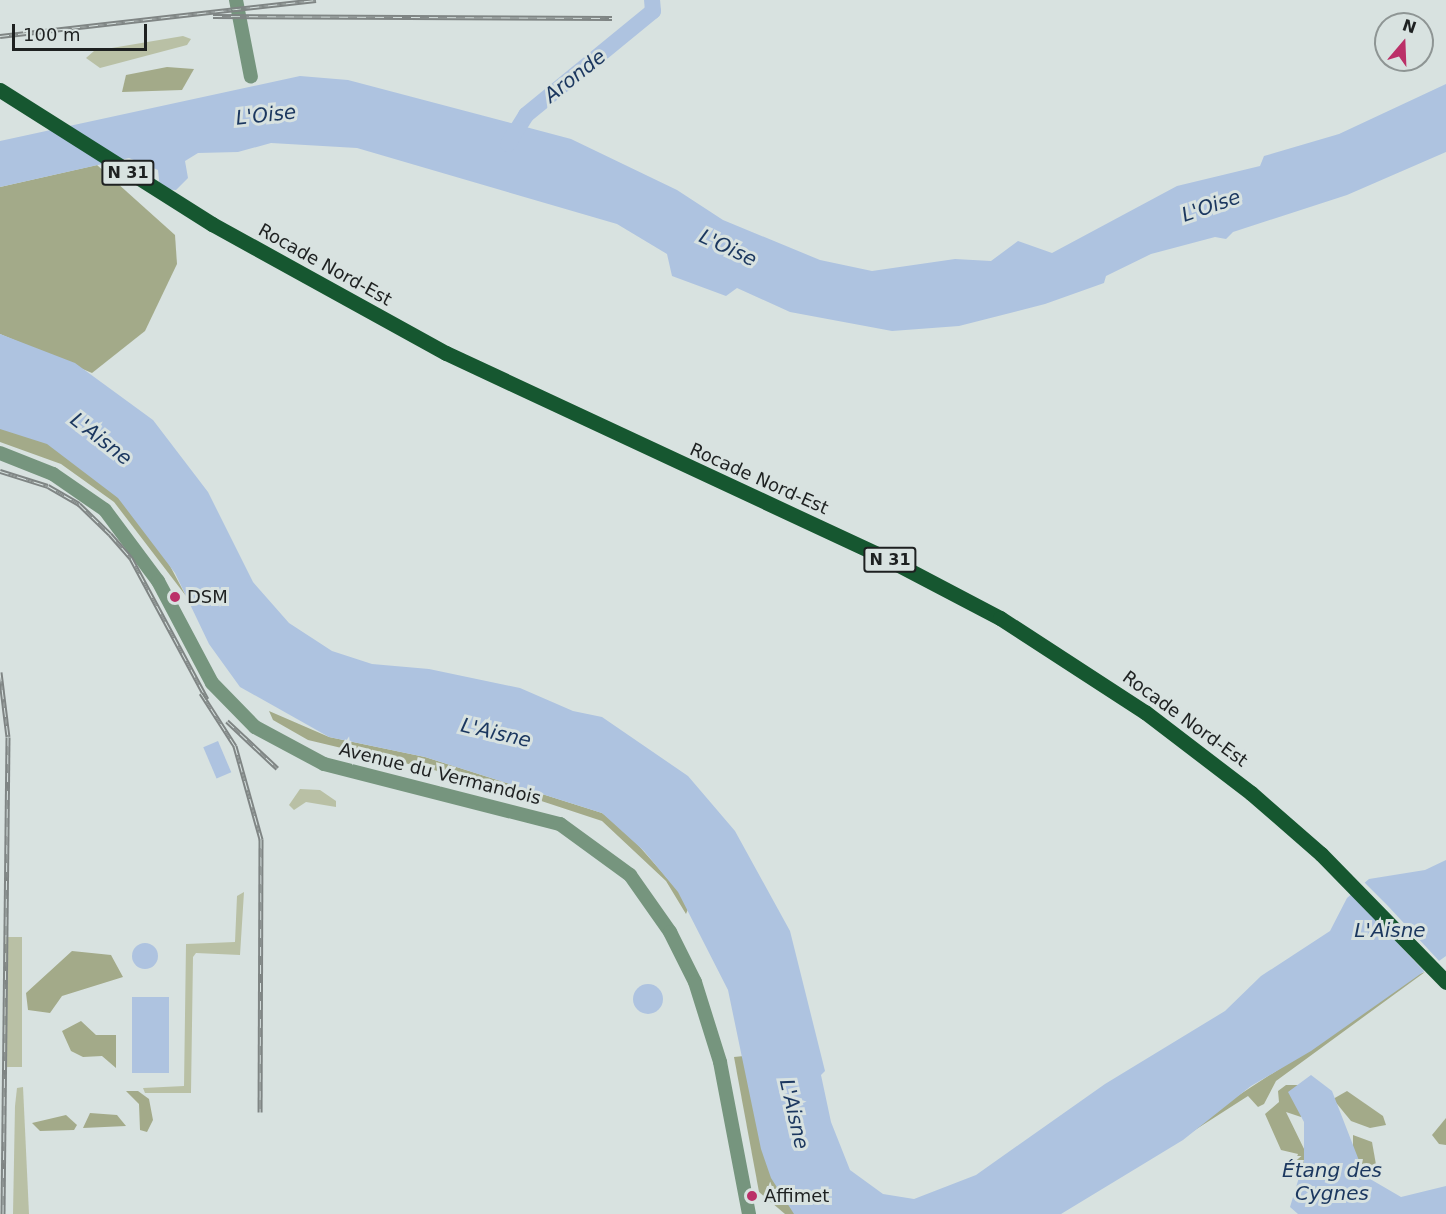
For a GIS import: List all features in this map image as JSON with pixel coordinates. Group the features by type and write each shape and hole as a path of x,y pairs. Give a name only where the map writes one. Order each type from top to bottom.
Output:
{"main road":[{"name":"Rocade Nord-Est","path":"0,90 212,224 436,348 603,431 878,554 1000,618 1145,712 1251,793 1336,869 1446,982"}],"street":[{"path":"236,0 251,77"},
{"name":"Avenue du Vermandois","path":"0,453 53,474 105,510 158,581 212,683 255,726 324,764 560,824 630,875 670,932 695,982 720,1062 749,1214"}],"green space":[{"path":"183,36 191,39 187,45 100,68 86,58 94,51"},
{"path":"167,67 194,69 182,90 122,92 126,75"},
{"path":"97,165 175,235 177,264 145,331 92,373 0,334 0,187"},
{"path":"0,425 50,440 96,475 152,532 186,596 114,502 61,464 0,442"},
{"path":"269,711 329,737 425,757 602,813 624,829 690,904 686,914 666,881 602,821 484,782 308,740 273,720"},
{"path":"300,789 320,790 336,801 336,807 306,802 294,810 289,805"},
{"path":"244,892 240,955 196,953 193,957 191,1093 145,1093 143,1088 184,1086 186,944 235,942 237,896"},
{"path":"5,937 22,937 22,1067 5,1067"},
{"path":"72,951 111,955 123,977 62,996 50,1013 28,1010 26,993"},
{"path":"1425,972 1276,1081 1264,1104 1258,1107 1248,1096 1156,1155 1153,1151 1336,1032 1405,979"},
{"path":"81,1021 96,1035 116,1035 116,1068 102,1056 83,1057 71,1051 62,1031"},
{"path":"744,1056 800,1214 785,1214 759,1192 734,1057"},
{"path":"1286,1085 1299,1085 1304,1111 1301,1117 1286,1112 1307,1155 1306,1172 1300,1174 1293,1167 1298,1154 1281,1150 1265,1114 1279,1102 1278,1091"},
{"path":"23,1087 29,1214 13,1214 15,1106 17,1088"},
{"path":"126,1091 138,1091 149,1099 153,1120 147,1132 140,1130 139,1104"},
{"path":"1347,1091 1383,1116 1386,1125 1370,1128 1351,1121 1333,1099"},
{"path":"90,1113 117,1115 126,1126 83,1128"},
{"path":"66,1115 77,1125 74,1130 40,1131 32,1123"},
{"path":"1446,1118 1446,1145 1439,1144 1432,1135"},
{"path":"1353,1135 1372,1142 1378,1176 1366,1171 1353,1152"}],"water":[{"name":"L'Oise","path":"300,76 348,80 571,139 677,190 723,220 820,260 872,271 955,259 991,261 1018,241 1052,253 1177,186 1260,166 1264,156 1339,134 1446,84 1446,152 1347,195 1233,232 1226,239 1215,237 1151,254 1106,276 1104,283 1045,304 959,326 892,331 790,312 737,288 726,296 672,276 667,254 617,224 357,148 271,143 238,152 198,153 185,161 188,178 176,190 160,189 158,170 129,158 0,187 0,141"},
{"name":"L'Aisne","path":"0,334 75,363 153,420 208,492 253,582 289,623 332,651 372,664 429,669 520,688 573,711 602,717 688,776 735,831 790,931 825,1071 821,1075 831,1122 850,1170 883,1194 914,1199 976,1175 1105,1084 1225,1011 1261,976 1330,931 1347,898 1369,879 1425,870 1446,860 1446,956 1311,1051 1251,1086 1183,1140 1061,1214 794,1214 771,1178 761,1149 728,990 678,892 644,851 602,813 425,757 329,737 240,687 209,644 175,573 118,498 47,444 0,429"},
{"path":"218,741 231,772 217,779 203,747"},
{"path":"145,943 155,946 158,956 155,966 145,969 135,966 132,956 135,946"},
{"path":"648,984 654,985 662,993 662,1005 654,1013 648,1014 642,1013 634,1005 633,999 634,993 642,985"},
{"path":"132,997 169,997 169,1073 132,1073"},
{"name":"Étang des Cygnes","path":"1311,1075 1332,1091 1365,1176 1401,1197 1446,1186 1446,1214 1298,1214 1290,1207 1304,1161 1304,1122 1288,1092"}],"pier":[{"path":"1363,881 1441,963 1426,973 1349,892"}],"waterway":[{"name":"Aronde","path":"508,144 526,115 653,11 652,0"}],"railway":[{"path":"0,36 316,0"},
{"path":"213,16 612,18"},
{"path":"0,471 48,486 79,504 110,534 131,558 207,699"},
{"path":"0,672 8,737 3,1214"},
{"path":"201,693 235,746 261,839 260,1112"},
{"path":"227,721 277,768"}],"place":[{"name":"DSM","path":"175,597"},
{"name":"Affimet","path":"752,1196"}]}
